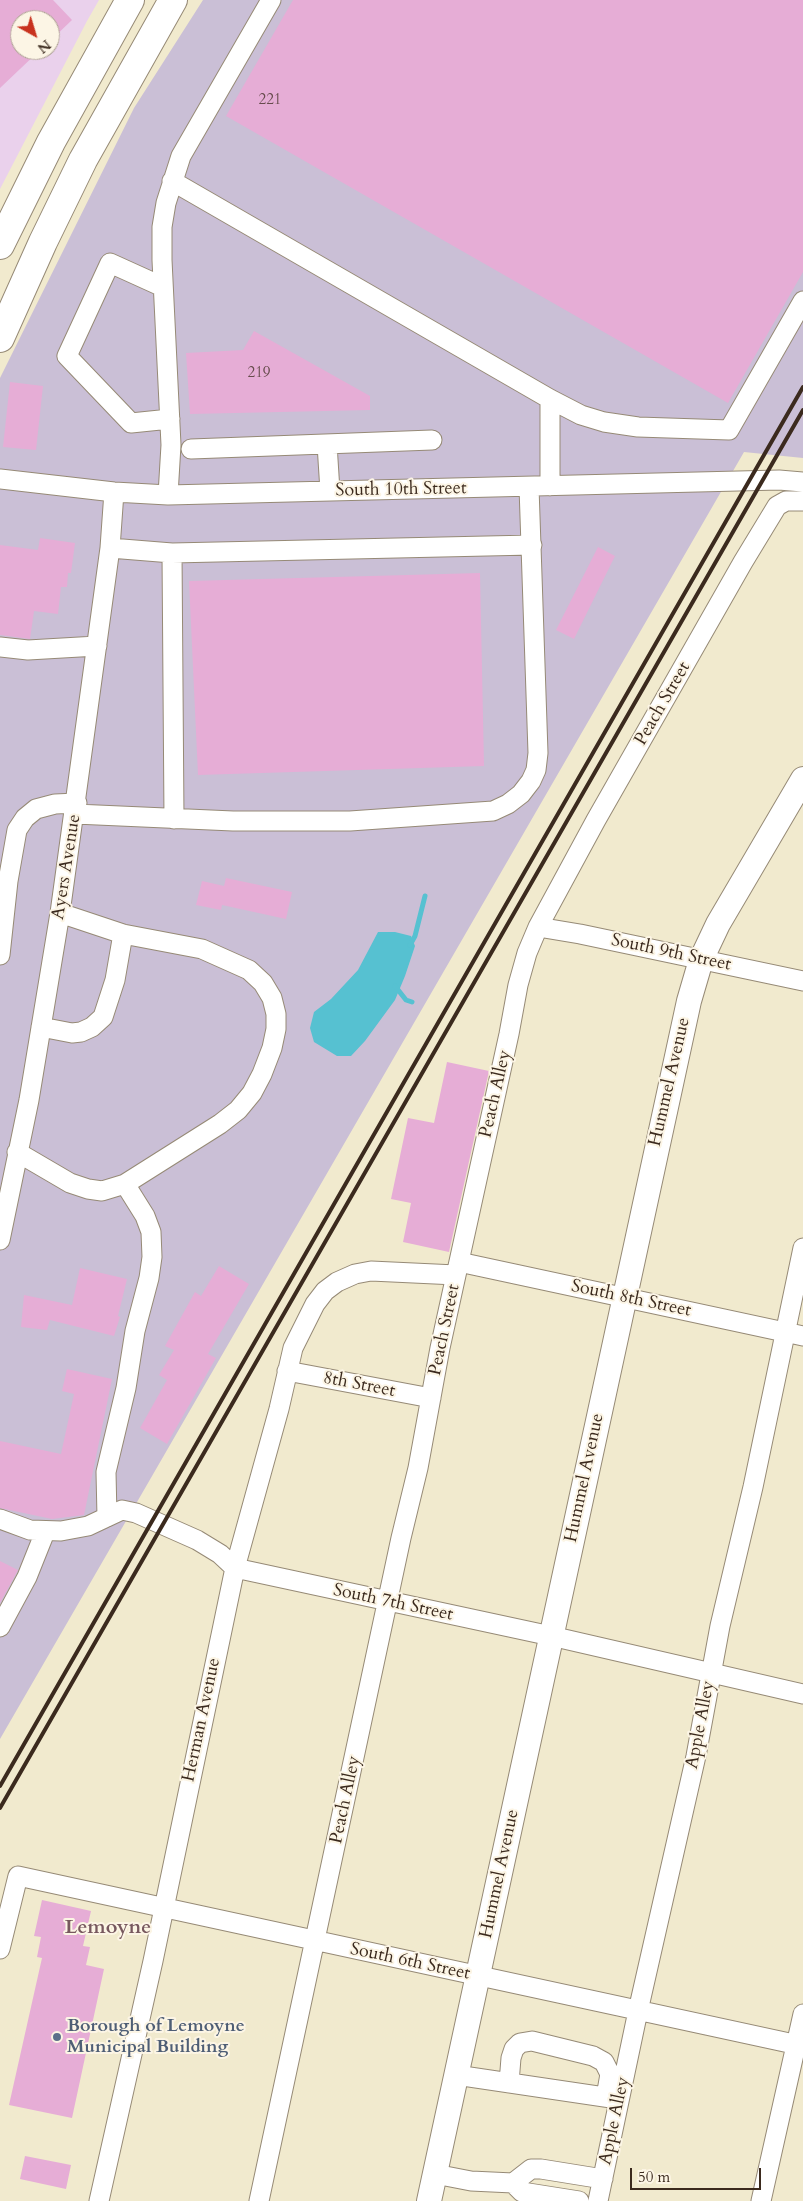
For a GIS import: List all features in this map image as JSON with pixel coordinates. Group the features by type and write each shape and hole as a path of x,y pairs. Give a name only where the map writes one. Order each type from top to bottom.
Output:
{"highway":[{"path":"0,245 50,142 130,0"},
{"path":"0,338 43,242 83,160 173,0"}],"main road":[{"name":"Hummel Avenue","path":"429,2201 688,1001 701,960 718,924 803,779"}],"street":[{"path":"168,495 171,445 162,228 172,181 185,149 271,0"},
{"path":"172,181 550,398 581,415 604,422 638,427 729,430 803,301"},
{"path":"163,287 110,263 66,356 131,423 170,419"},
{"path":"550,398 550,486"},
{"path":"191,449 432,440"},
{"path":"327,444 330,491"},
{"name":"South 10th Street","path":"0,479 114,492 168,495 779,480 803,482"},
{"path":"0,955 5,866 17,830 25,818 36,809 55,804 174,819 350,822 493,811 508,804 521,794 531,781 536,770 538,754 529,487"},
{"name":"Ayers Avenue","path":"0,1240 3,1206 29,1100 76,808 110,548 114,492"},
{"name":"Peach Street","path":"538,927 596,820 772,514 778,506 786,501 803,501"},
{"path":"110,548 172,553 532,545"},
{"path":"172,553 174,819"},
{"path":"0,647 28,650 97,646"},
{"path":"17,1152 70,1183 88,1190 102,1191 126,1184 220,1124 238,1110 252,1093 262,1074 272,1048 276,1029 276,1014 272,998 263,982 249,970 202,949 123,934 60,912"},
{"name":"South 9th Street","path":"538,927 803,982"},
{"name":"Peach Alley","path":"457,1269 510,1034 518,985 527,953 538,927"},
{"path":"41,1027 72,1033 82,1032 92,1027 103,1017 115,980 123,934"},
{"path":"106,1517 106,1472 126,1388 135,1331 149,1278 152,1257 151,1232 145,1216 126,1184"},
{"name":"Apple Alley","path":"598,2201 603,2179 613,2098 638,2011 696,1756 720,1626 753,1487 803,1248"},
{"name":"Peach Street","path":"431,1398 457,1269"},
{"name":"South 8th Street","path":"364,1273 457,1269 624,1297 803,1336"},
{"name":"Herman Avenue","path":"99,2201 121,2107 235,1568 279,1409 293,1348 315,1304 325,1291 337,1282 364,1273"},
{"name":"8th Street","path":"287,1371 431,1398"},
{"name":"Peach Alley","path":"259,2201 418,1468 431,1398"},
{"name":"South 7th Street","path":"0,1518 18,1527 45,1532 88,1526 122,1510 136,1513 197,1540 220,1554 235,1568 551,1636 803,1694"},
{"path":"0,1627 27,1577 45,1532"},
{"name":"South 6th Street","path":"0,1949 18,1876 314,1942 800,2045"},
{"path":"761,2201 800,2045 803,2014"},
{"path":"456,2075 509,2083 613,2098 610,2074 604,2062 593,2056 532,2041 520,2043 514,2049 511,2058 509,2083"},
{"path":"513,2184 531,2169 603,2179"},
{"path":"435,2174 471,2181 513,2184 522,2192 579,2201"}],"shaded area":[{"path":"0,0 99,0 0,189"},
{"path":"203,0 803,0 803,458 744,452 0,1739 0,378 134,108"}],"water":[{"path":"378,932 395,932 411,936 415,946 395,1000 365,1041 351,1056 337,1056 314,1042 310,1028 314,1012 331,999 358,970"}],"building":[{"path":"0,0 53,0 72,20 60,31 60,10 10,10 10,60 29,60 0,88"},
{"path":"293,0 803,0 803,272 728,403 226,116"},
{"path":"254,331 370,396 370,410 190,414 186,353 243,350"},
{"path":"10,382 43,386 36,450 3,447"},
{"path":"40,538 75,543 71,573 68,573 67,587 61,587 58,614 34,611 30,639 0,635 0,545 38,550"},
{"path":"598,547 615,556 574,639 556,630"},
{"path":"480,573 484,766 198,775 189,581"},
{"path":"226,878 292,892 286,919 222,905 221,910 196,905 202,881 224,886"},
{"path":"447,1062 489,1071 449,1252 403,1242 411,1203 391,1199 408,1118 434,1123"},
{"path":"219,1266 249,1284 208,1354 216,1358 167,1444 140,1428 167,1380 159,1375 174,1350 165,1346 195,1292 201,1296"},
{"path":"80,1268 127,1279 118,1316 120,1317 114,1336 50,1320 47,1330 21,1327 24,1295 72,1305"},
{"path":"67,1369 112,1379 84,1515 52,1519 0,1508 0,1441 61,1454 74,1394 62,1391"},
{"path":"0,1561 18,1570 0,1603"},
{"name":"Borough of Lemoyne Municipal Building","path":"42,1900 91,1911 83,1946 90,1947 86,1965 104,1969 72,2118 9,2105 42,1958 37,1957 41,1937 34,1936"},
{"path":"25,2156 71,2165 66,2189 20,2179"}],"waterway":[{"path":"410,945 415,936 425,896"},
{"path":"395,986 406,1000 412,1002"}],"railway":[{"path":"0,1786 803,387"},
{"path":"0,1808 803,410"}],"place":[{"name":"Borough of Lemoyne Municipal Building","path":"57,2037"}],"district":[{"name":"Lemoyne","path":"108,1928"}]}
